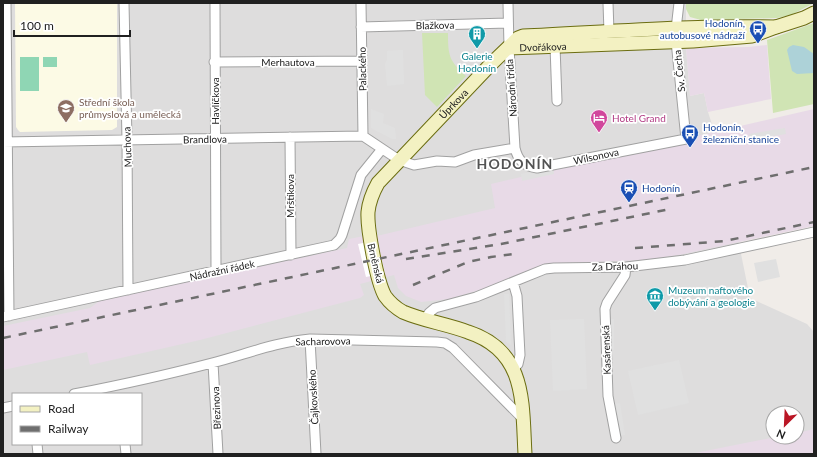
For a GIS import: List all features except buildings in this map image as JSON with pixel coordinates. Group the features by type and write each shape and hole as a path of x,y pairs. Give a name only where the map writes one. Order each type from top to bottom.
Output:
{"main road":[{"name":"Dvořákova","path":"509,48 518,38 523,36 609,32 752,36 792,23 814,13"},
{"name":"Dvořákova","path":"509,48 555,46 676,35"},
{"name":"Úprkova","path":"399,160 491,64 509,48"},
{"name":"Brněnská","path":"399,160 378,183 370,199 368,211 370,235 379,278 385,295 395,307 403,312 467,331 480,337 500,350 513,369 520,390 525,454"}],"street":[{"path":"6,3 6,316"},
{"name":"Muchova","path":"124,3 128,290"},
{"name":"Havlíčkova","path":"215,3 214,62 216,271"},
{"name":"Palackého","path":"361,3 363,136"},
{"name":"Národní třída","path":"508,3 515,148"},
{"path":"608,3 609,32"},
{"name":"Sv. Čecha","path":"679,3 676,35 686,139"},
{"name":"Blažkova","path":"361,26 508,23"},
{"path":"555,46 557,101"},
{"name":"Merhautova","path":"214,62 361,61"},
{"path":"363,136 399,160 414,165 437,161 455,162 474,155 515,148"},
{"name":"Brandlova","path":"5,142 363,136"},
{"name":"Mrštíkova","path":"290,137 291,255"},
{"name":"Wilsonova","path":"515,148 517,155 526,166 542,168 686,139"},
{"name":"Nádražní řádek","path":"6,316 291,255 337,243 342,235 361,175 382,148"},
{"name":"Za Dráhou","path":"425,319 435,308 476,297 536,272 554,268 626,267 685,260 814,232"},
{"name":"Kasárenská","path":"616,438 608,396 605,308 625,276 626,267"},
{"path":"513,282 516,296 520,355 518,364 513,369"},
{"name":"Sacharovova","path":"86,393 122,390 277,344 310,339 437,342 445,343 453,348 523,419"},
{"name":"Čajkovského","path":"310,339 316,454"},
{"name":"Březinova","path":"213,363 218,454"}],"shaded area":[{"path":"3,3 686,3 686,48 690,96 704,93 708,112 719,146 750,298 807,324 814,332 814,454 3,454"},
{"path":"15,3 117,3 117,127 112,130 20,132 18,130 16,127"},
{"path":"767,45 771,99 708,112 704,93 690,96 686,48 748,47"},
{"path":"403,50 404,84 387,86 385,64 387,59 387,51"},
{"path":"371,109 384,114 383,123 395,128 396,139 392,139 371,128"},
{"path":"814,109 814,226 679,255 643,260 562,263 537,267 496,285 449,299 421,302 406,296 398,288 394,275 360,284 364,295 360,298 200,340 90,365 87,352 3,370 3,326 90,308 101,300 347,248 349,239 374,234 375,236 381,235 495,208 491,184"},
{"path":"785,128 786,134 750,140 749,134"},
{"path":"553,168 554,174 522,181 521,174"},
{"path":"776,259 780,277 758,282 754,263"},
{"path":"710,285 715,307 709,309 704,286"},
{"path":"504,294 509,294 511,345 506,342"},
{"path":"584,319 587,389 553,391 550,320"},
{"path":"609,319 614,319 614,350 609,350"},
{"path":"679,360 689,403 638,415 628,371"},
{"path":"620,403 625,435 619,436 613,404"},
{"path":"814,429 814,454 690,454 765,439 765,445 805,445 805,431"}],"green space":[{"path":"686,3 814,3 791,15 777,18 701,20 690,17 686,9"},
{"path":"814,23 814,104 773,113 767,40"},
{"path":"422,33 448,33 448,47 453,62 466,76 437,107 425,95"},
{"path":"20,57 39,57 39,91 20,91"},
{"path":"43,57 57,57 57,67 43,67"}],"water":[{"path":"793,45 804,47 814,54 814,73 797,74 792,71 787,50"}],"pier":[{"path":"377,240 385,273 366,277 358,244"}],"railway":[{"path":"3,338 814,167"},
{"path":"406,259 501,244 670,209"},
{"path":"635,248 725,241 814,222"},
{"path":"413,285 468,262 514,254"}],"place":[{"name":"Hodonín, autobusové nádraží","path":"758,44"},
{"name":"Galerie Hodonín","path":"477,49"},
{"name":"Střední škola průmyslová a umělecká","path":"66,123"},
{"name":"Hotel Grand","path":"599,133"},
{"name":"Hodonín, železniční stanice","path":"690,148"},
{"name":"Hodonín","path":"629,203"},
{"name":"Muzeum naftového dobývání a geologie","path":"655,311"}],"district":[{"name":"HODONÍN","path":"515,163"}]}
